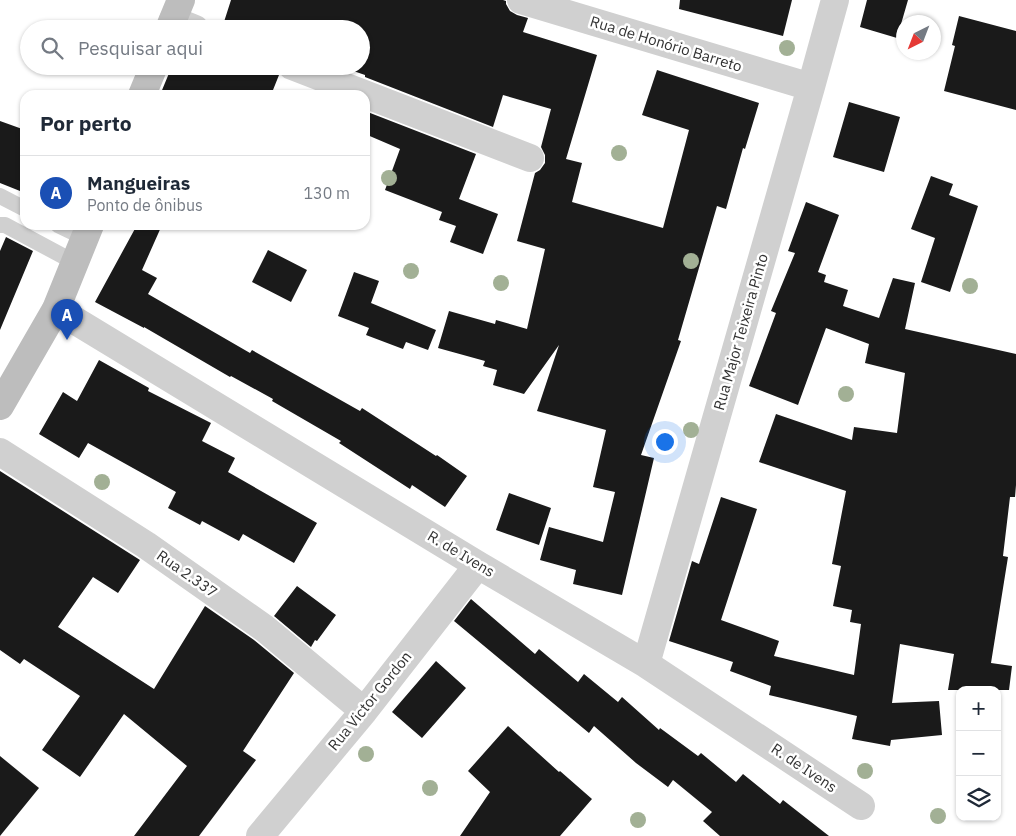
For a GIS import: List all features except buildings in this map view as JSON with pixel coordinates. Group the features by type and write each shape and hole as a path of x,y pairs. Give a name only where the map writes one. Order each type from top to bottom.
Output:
{"street":[{"name":"Rua de Honório Barreto","path":"521,0 811,87"},
{"name":"Rua Major Teixeira Pinto","path":"646,664 835,0"},
{"path":"144,90 150,75"},
{"path":"315,75 354,90"},
{"path":"370,96 530,158"},
{"path":"0,406 51,318 83,242"},
{"name":"R. de Ivens","path":"51,318 646,664 861,806"},
{"name":"Rua 2.337","path":"0,452 146,545 256,622 364,711"},
{"name":"Rua Victor Gordon","path":"260,836 364,711 478,565"}],"lane":[{"path":"0,196 20,206"},
{"path":"0,225 20,229"},
{"path":"24,230 83,242"},
{"path":"65,230 83,242"}],"place":[{"name":"Mangueiras","path":"67,340"}]}
